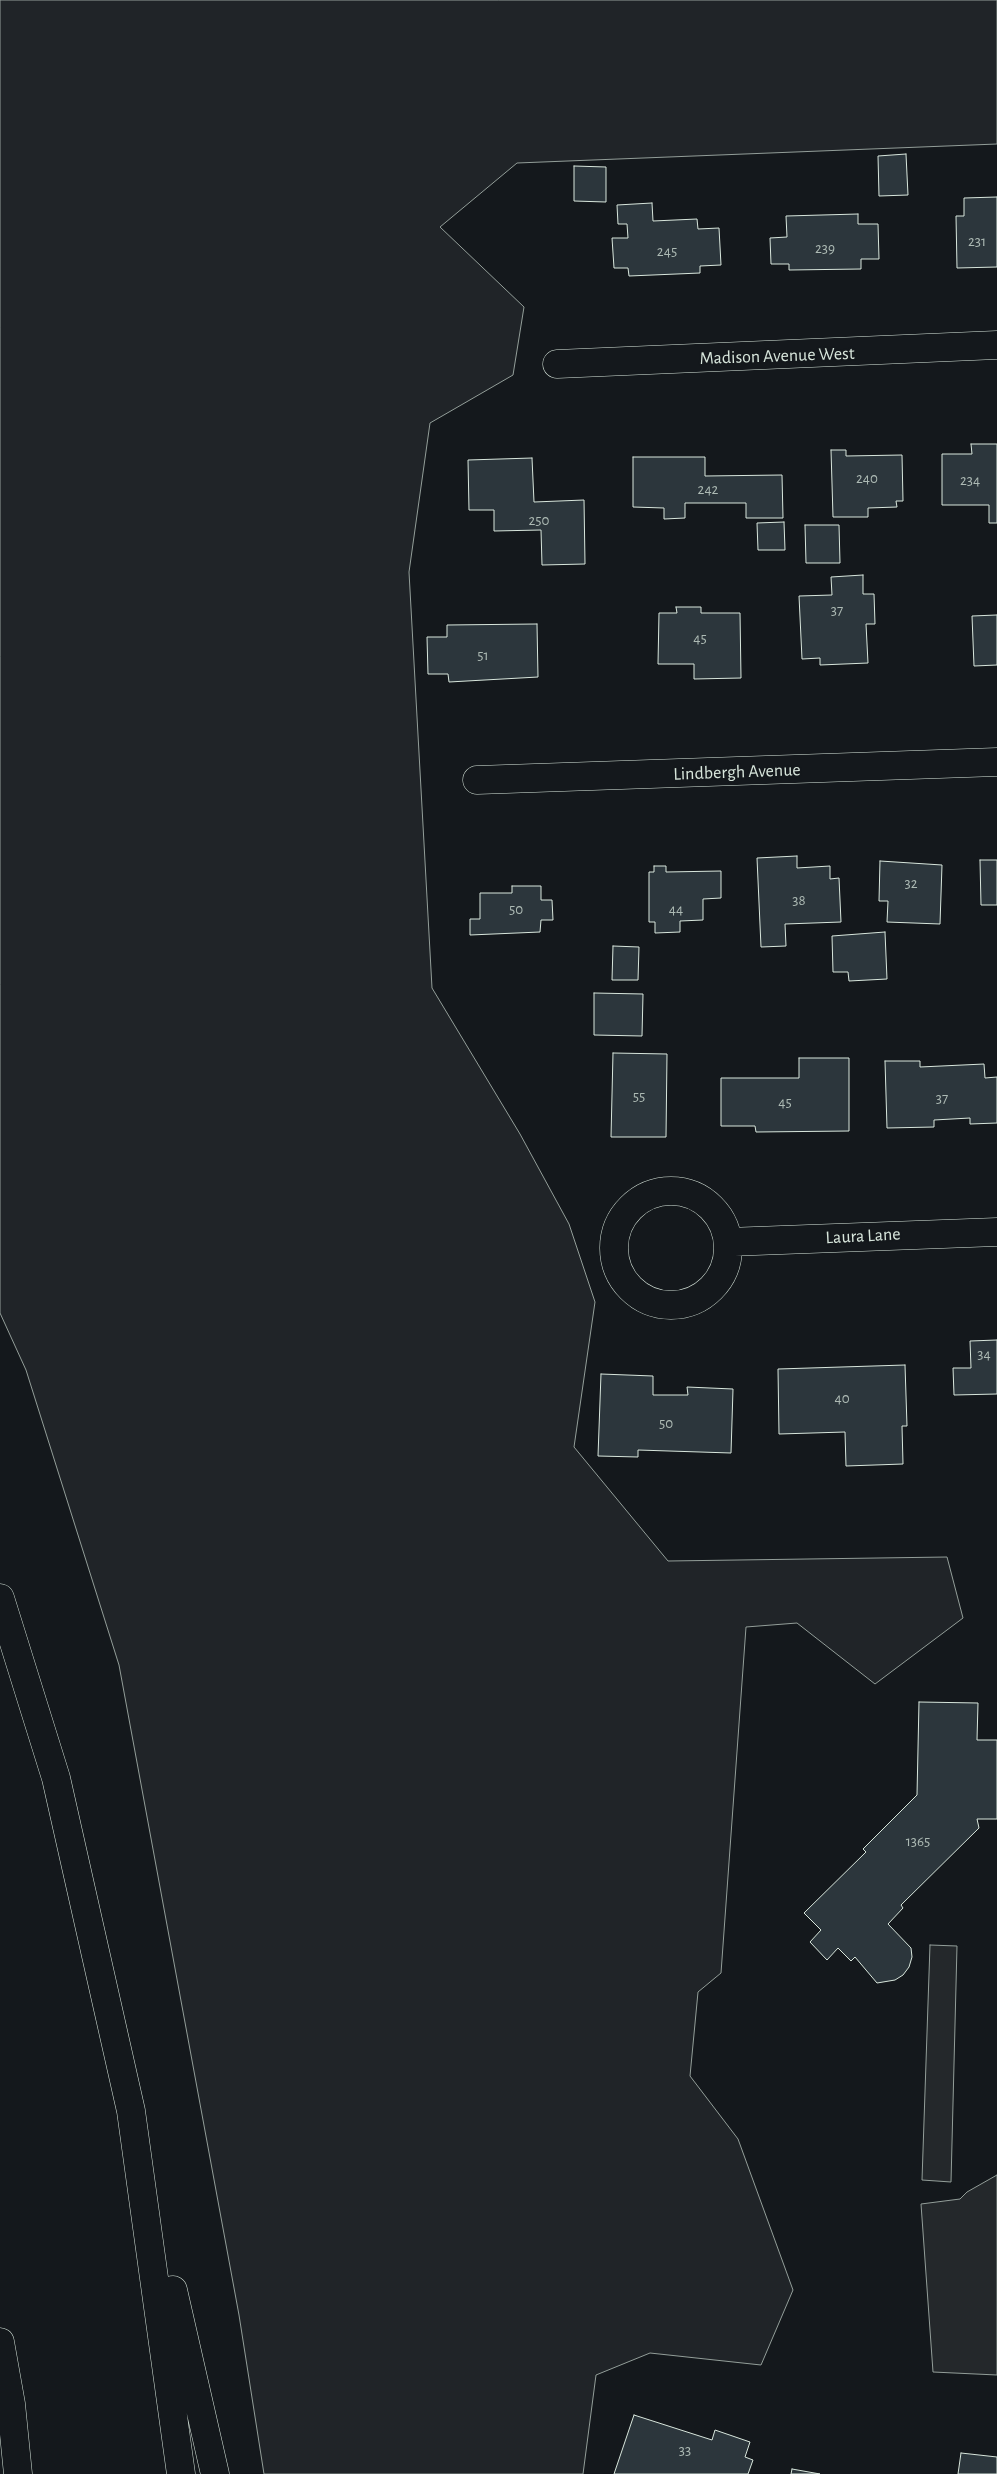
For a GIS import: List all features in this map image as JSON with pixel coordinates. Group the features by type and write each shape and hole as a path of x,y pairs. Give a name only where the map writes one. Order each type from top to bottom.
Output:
{"main road":[{"name":"Madison Avenue West","path":"557,364 997,345"},
{"name":"Lindbergh Avenue","path":"478,780 997,762"},
{"path":"659,1192 688,1194 712,1208 723,1224 728,1242 727,1261 720,1278 708,1292 691,1302 672,1306 654,1303 637,1295 624,1281 616,1264 613,1246 617,1227 627,1211 642,1198 659,1192"},
{"name":"Laura Lane","path":"728,1242 997,1232"},
{"path":"0,1598 56,1778 215,2474"},
{"path":"132,2111 181,2474"},
{"path":"0,2342 11,2404 18,2474"},
{"path":"0,2364 11,2404"}],"shaded area":[{"path":"0,0 997,0 997,144 517,163 440,227 524,307 513,375 430,423 409,572 432,988 520,1134 569,1224 595,1302 574,1447 668,1561 947,1557 963,1618 875,1684 797,1623 746,1627 721,1973 698,1992 690,2076 738,2139 793,2290 761,2365 650,2353 596,2375 583,2474 264,2474 239,2315 119,1665 26,1370 0,1313"},
{"path":"930,1945 957,1946 951,2182 922,2180"},
{"path":"997,2175 997,2375 933,2372 921,2204 960,2199 967,2192"}],"building":[{"path":"906,154 908,195 879,196 878,156"},
{"path":"574,166 606,167 606,202 574,201"},
{"path":"997,197 997,267 957,268 956,216 964,216 964,198"},
{"path":"652,203 653,221 697,219 698,229 719,228 721,265 700,266 700,273 629,276 628,268 614,268 612,238 628,238 627,224 618,224 617,205"},
{"path":"858,214 858,224 878,224 879,259 861,259 861,269 789,270 789,264 771,264 770,238 787,237 786,216"},
{"path":"971,444 997,444 997,523 989,523 989,505 942,505 942,454 972,454"},
{"path":"831,450 846,450 846,456 902,455 903,501 896,501 897,507 868,508 868,517 833,517"},
{"path":"633,457 705,457 705,476 782,475 783,518 746,518 746,503 685,503 685,518 664,519 664,508 633,507"},
{"path":"532,458 534,502 584,500 585,564 542,565 541,530 494,531 494,510 469,510 468,460"},
{"path":"784,522 785,550 758,550 757,523"},
{"path":"805,525 839,525 840,563 806,563"},
{"path":"863,575 863,594 874,594 875,624 866,624 868,663 820,665 820,658 802,659 799,596 832,595 831,577"},
{"path":"676,607 701,607 701,613 740,613 741,678 694,679 694,664 658,664 659,613 677,613"},
{"path":"997,615 997,665 974,666 972,616"},
{"path":"537,624 538,677 449,682 448,674 428,674 427,637 447,637 447,625"},
{"path":"797,856 797,868 830,866 830,879 839,878 841,922 785,924 786,946 761,947 757,858"},
{"path":"980,860 997,860 997,905 981,905"},
{"path":"880,861 942,865 940,924 887,922 888,901 879,901"},
{"path":"654,866 666,866 666,872 721,871 721,898 703,899 703,920 680,921 680,932 655,933 655,922 649,922 649,872 654,872"},
{"path":"512,886 541,886 541,900 552,900 553,920 541,920 540,932 470,935 470,919 480,919 480,893 512,893"},
{"path":"885,932 887,979 849,981 848,972 833,972 832,936"},
{"path":"613,946 639,947 638,980 612,980"},
{"path":"594,993 643,994 642,1036 594,1035"},
{"path":"613,1053 667,1054 666,1137 611,1137"},
{"path":"799,1058 849,1058 849,1131 756,1132 755,1126 721,1126 721,1078 799,1078"},
{"path":"885,1061 920,1061 920,1067 984,1064 985,1078 997,1077 997,1123 970,1124 970,1118 934,1120 934,1127 887,1128"},
{"path":"997,1340 997,1394 954,1395 953,1368 971,1368 970,1341"},
{"path":"905,1365 907,1426 902,1426 903,1464 846,1466 845,1432 779,1434 778,1369"},
{"path":"601,1374 653,1376 653,1395 688,1395 687,1387 733,1389 731,1453 638,1450 638,1457 598,1456"},
{"path":"919,1702 978,1703 977,1740 997,1740 997,1819 977,1819 979,1828 901,1905 903,1908 888,1924 911,1948 912,1957 909,1967 903,1975 895,1980 877,1983 855,1957 851,1961 838,1948 827,1960 810,1942 821,1930 804,1913 866,1852 863,1849 917,1795"},
{"path":"634,2415 712,2440 715,2430 750,2442 745,2457 753,2460 748,2474 614,2474"},
{"path":"961,2453 997,2457 997,2474 958,2474"},
{"path":"792,2469 820,2474 791,2474"}]}
